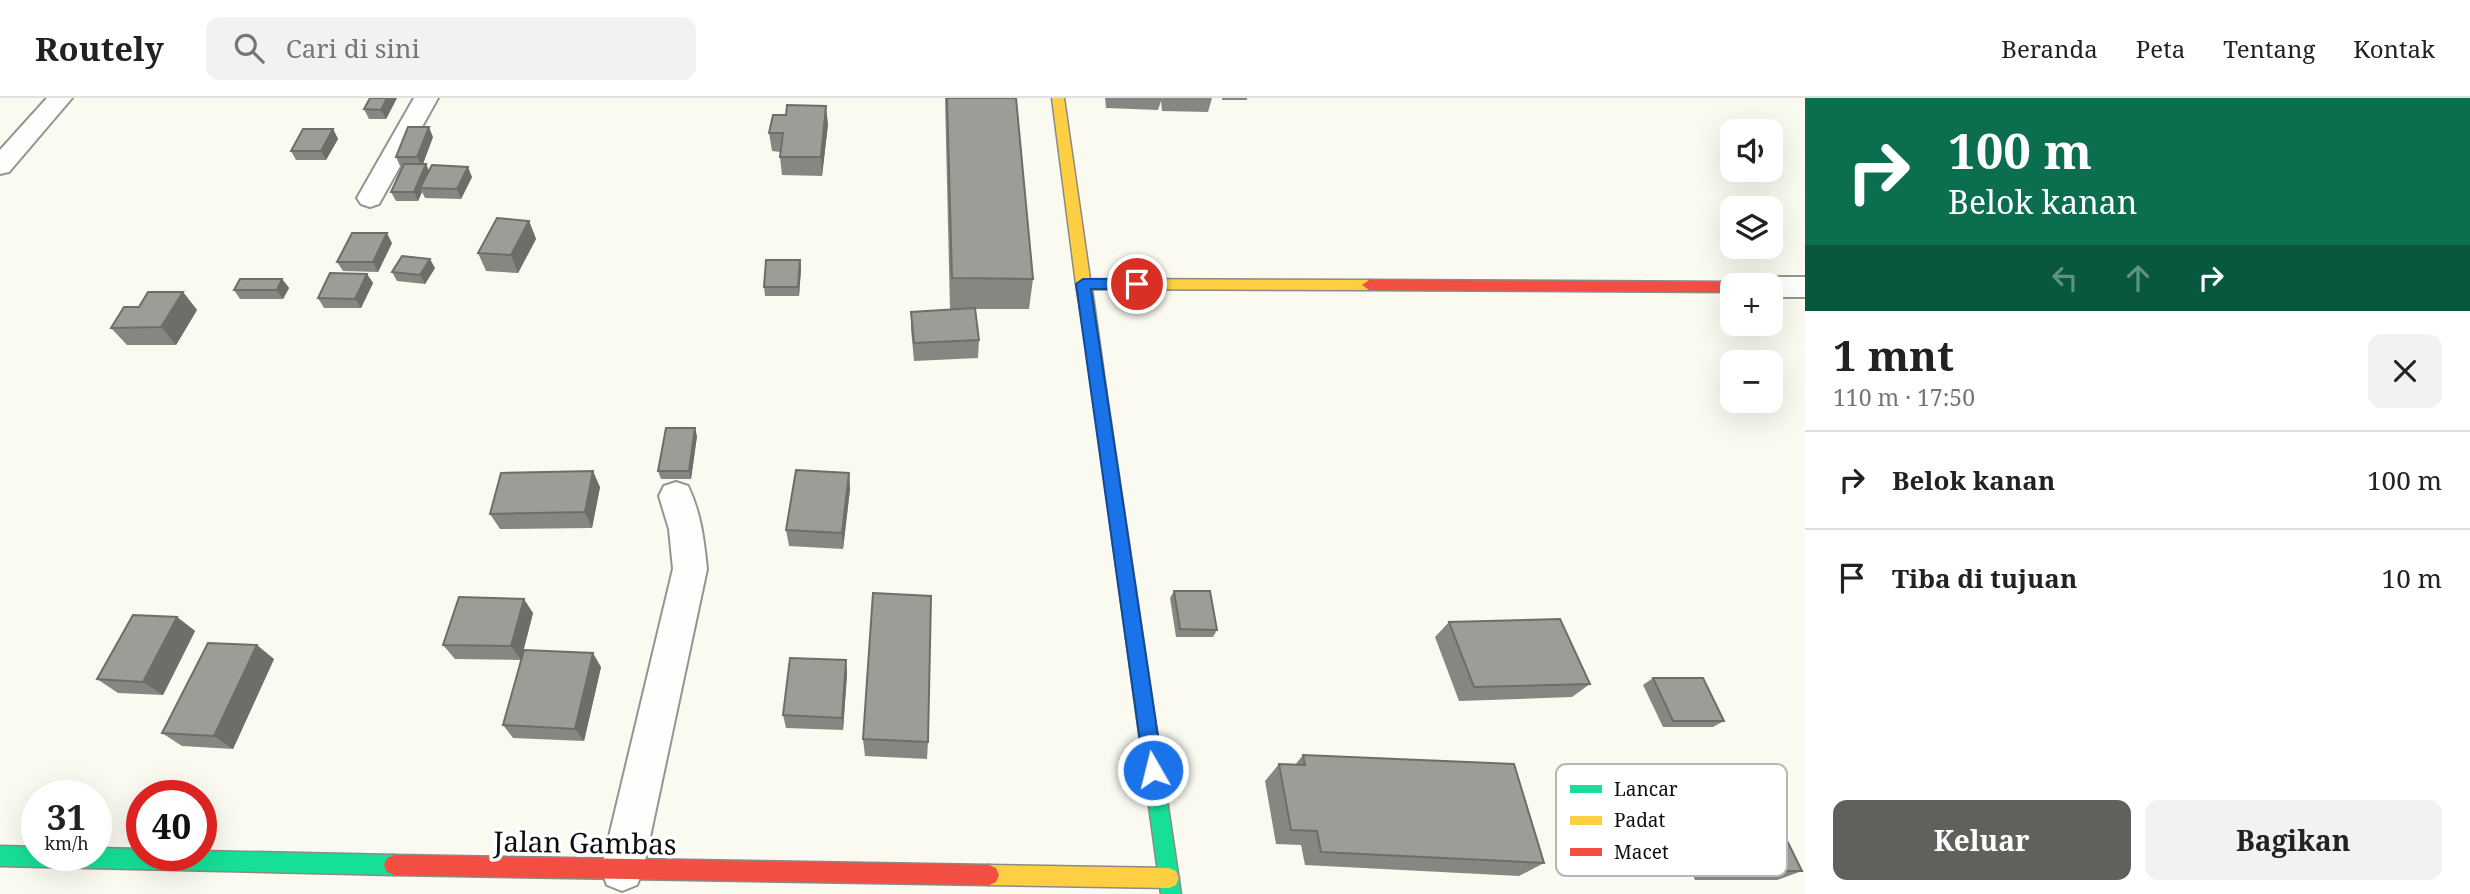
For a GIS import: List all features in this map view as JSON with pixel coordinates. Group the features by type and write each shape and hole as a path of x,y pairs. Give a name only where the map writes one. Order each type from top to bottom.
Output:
{"street":[{"path":"0,166 60,98"},
{"path":"370,198 426,98"},
{"path":"1058,98 1170,886"},
{"path":"1083,284 1720,287"},
{"path":"1783,287 1805,287"},
{"path":"610,878 690,569 687,539 677,496"},
{"name":"Jalan Gambas","path":"0,856 610,878 1170,886"}],"building":[{"path":"370,98 387,98 381,110 364,109"},
{"path":"947,98 1016,98 1033,279 952,278"},
{"path":"787,105 826,106 821,157 780,157 783,133 769,133 773,115 786,115"},
{"path":"408,127 429,127 417,157 396,157"},
{"path":"303,129 333,129 321,151 291,151"},
{"path":"404,164 426,164 414,192 391,192"},
{"path":"432,165 468,167 457,189 420,188"},
{"path":"497,218 529,221 511,255 478,253"},
{"path":"352,233 387,233 373,262 337,262"},
{"path":"402,256 430,259 420,275 392,272"},
{"path":"766,260 800,260 798,287 764,287"},
{"path":"330,273 367,274 355,299 318,298"},
{"path":"240,279 282,279 277,290 234,290"},
{"path":"148,292 183,292 161,327 111,328 124,307 139,307"},
{"path":"975,308 979,340 914,343 911,312"},
{"path":"666,428 695,428 689,471 658,471"},
{"path":"796,470 849,473 842,533 786,530"},
{"path":"593,471 585,512 490,514 501,473"},
{"path":"1174,591 1210,591 1217,630 1180,629"},
{"path":"873,593 931,596 928,742 863,739"},
{"path":"459,597 524,599 511,646 443,645"},
{"path":"133,615 177,617 143,682 97,679"},
{"path":"1560,619 1590,684 1474,687 1449,622"},
{"path":"208,643 257,645 214,736 162,733"},
{"path":"524,650 593,653 575,729 503,725"},
{"path":"790,658 846,660 842,718 783,715"},
{"path":"1653,678 1703,678 1724,721 1673,721"},
{"path":"1303,755 1514,764 1544,863 1321,852 1317,831 1291,830 1279,764 1305,765"},
{"path":"1787,841 1802,871 1787,871"}],"traffic: fast":[{"path":"1099,389 1171,894"},
{"path":"0,856 394,865"}],"traffic: slow":[{"path":"1058,98 1099,389"},
{"path":"1083,284 1369,285"},
{"path":"989,875 1169,878"}],"traffic: jam":[{"path":"1369,285 1720,287"},
{"path":"394,865 989,875"}],"route":[{"path":"1137,284 1083,284 1153,770"}]}
